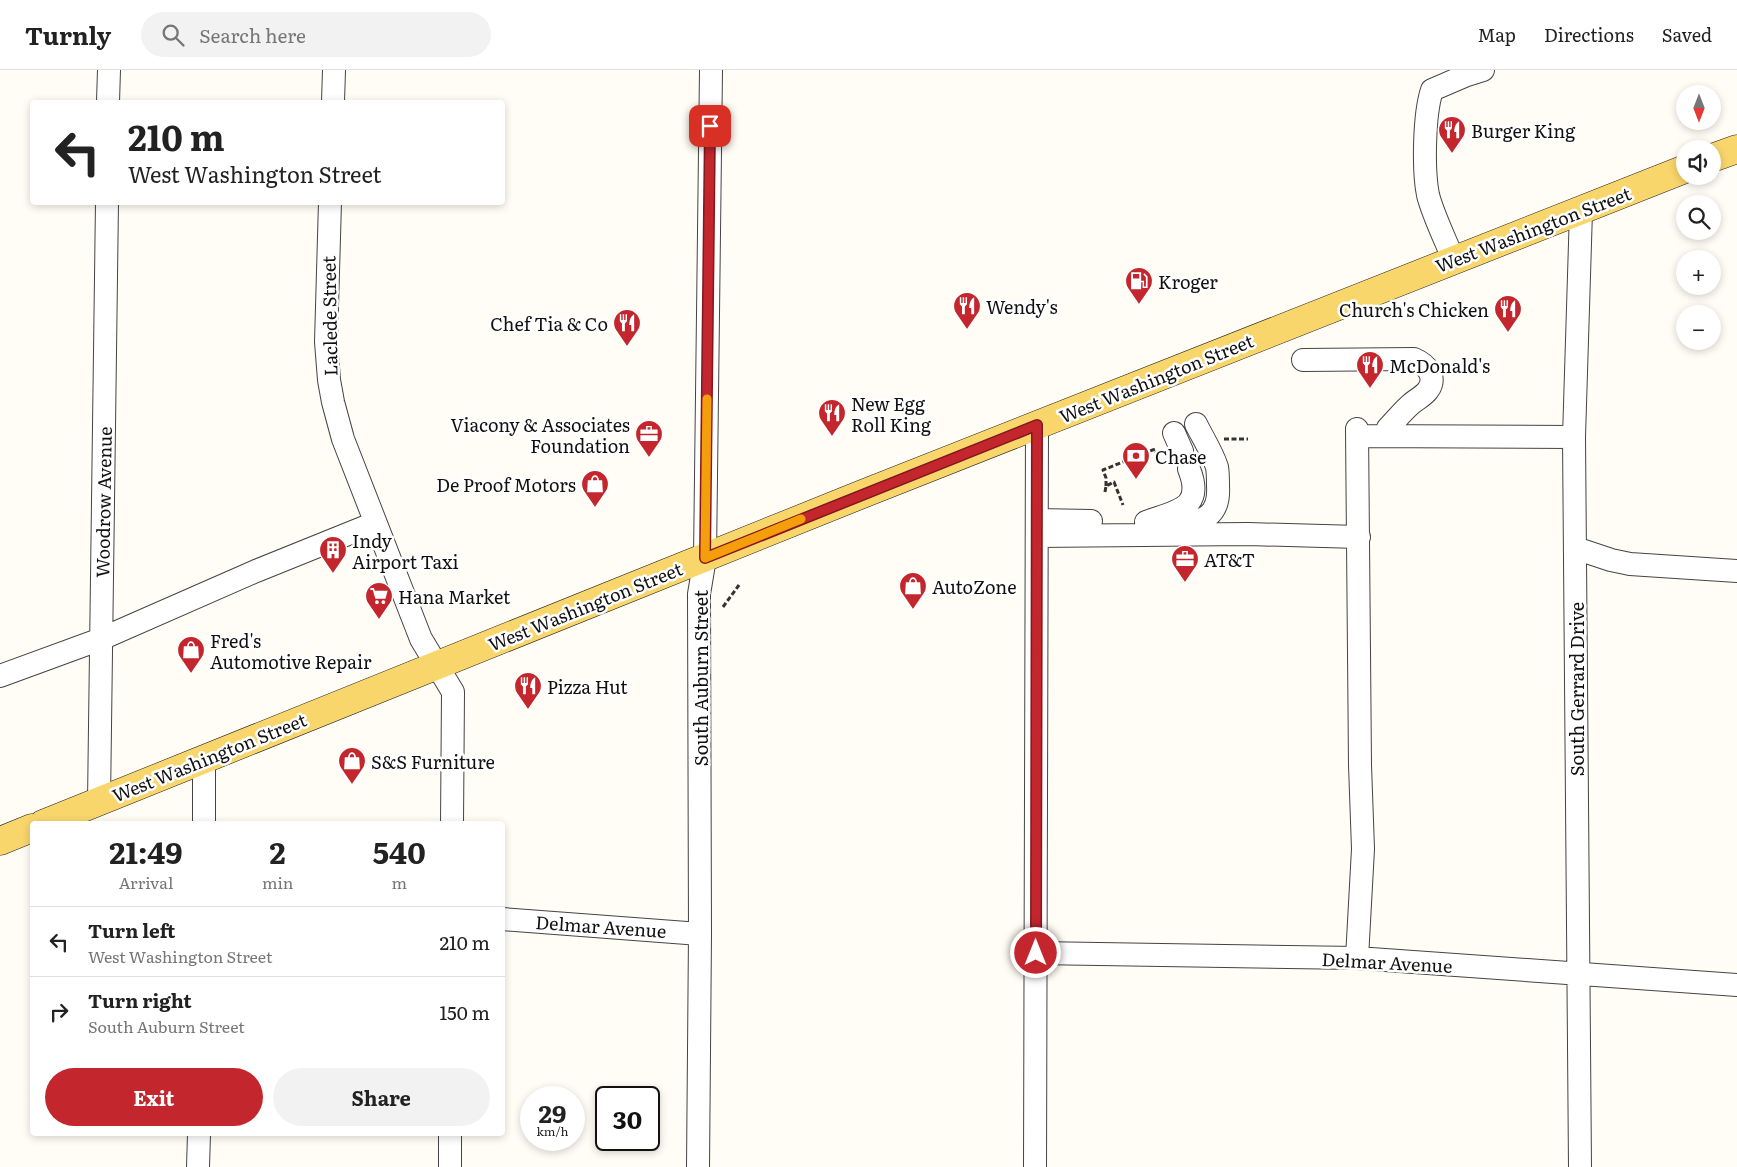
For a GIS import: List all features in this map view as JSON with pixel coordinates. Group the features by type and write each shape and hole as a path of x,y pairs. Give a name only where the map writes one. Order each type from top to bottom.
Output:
{"main road":[{"path":"1721,155 1737,149"},
{"name":"West Washington Street","path":"51,821 1037,425 1676,173"},
{"path":"0,841 30,829"}],"street":[{"path":"108,100 109,70"},
{"path":"333,100 334,70"},
{"name":"South Auburn Street","path":"698,1167 700,934 699,594 705,558 711,70"},
{"path":"1454,261 1429,197 1426,180 1426,120 1428,101 1432,90 1483,70"},
{"name":"Woodrow Avenue","path":"99,802 107,205"},
{"name":"Laclede Street","path":"330,205 326,327 329,380 343,439 420,639 454,695 452,821"},
{"name":"South Gerrard Drive","path":"1580,1167 1574,437 1581,211"},
{"path":"1303,360 1414,359 1424,364 1430,372 1431,381 1428,390 1408,406 1388,428"},
{"path":"1037,528 1146,522 1189,523 1204,519 1217,507 1219,490 1217,468 1196,424"},
{"path":"1035,1167 1037,425"},
{"path":"1357,958 1363,848 1357,433 1574,437"},
{"path":"1146,522 1180,509 1192,499 1195,488 1182,451"},
{"path":"0,676 101,639 256,571 375,523"},
{"path":"1037,528 1359,537"},
{"path":"1575,548 1630,564 1737,571"},
{"path":"204,759 204,821"},
{"name":"Delmar Avenue","path":"505,919 700,934"},
{"name":"Delmar Avenue","path":"1036,953 1357,958 1737,985"},
{"path":"198,1167 199,1136"},
{"path":"450,1136 450,1167"}],"path":[{"path":"1105,492 1106,478 1103,470 1155,449 1158,458"},
{"path":"1106,486 1114,482 1123,505"},
{"path":"723,608 739,585"}],"slow traffic":[{"path":"707,399 705,558 801,519"}],"place":[{"name":"Burger King","path":"1452,154"},
{"name":"Kroger","path":"1139,305"},
{"name":"Wendy's","path":"967,330"},
{"name":"Church's Chicken","path":"1508,333"},
{"name":"Chef Tia & Co","path":"627,347"},
{"name":"McDonald's","path":"1370,389"},
{"name":"New Egg Roll King","path":"832,437"},
{"name":"Viacony & Associates Foundation","path":"649,458"},
{"name":"Chase","path":"1136,480"},
{"name":"De Proof Motors","path":"595,508"},
{"name":"Indy Airport Taxi","path":"333,574"},
{"name":"AT&T","path":"1185,583"},
{"name":"AutoZone","path":"913,610"},
{"name":"Hana Market","path":"379,620"},
{"name":"Fred's Automotive Repair","path":"191,674"},
{"name":"Pizza Hut","path":"528,710"},
{"name":"S&S Furniture","path":"352,785"}],"route":[{"path":"710,126 705,558 1037,425 1036,953"}]}
